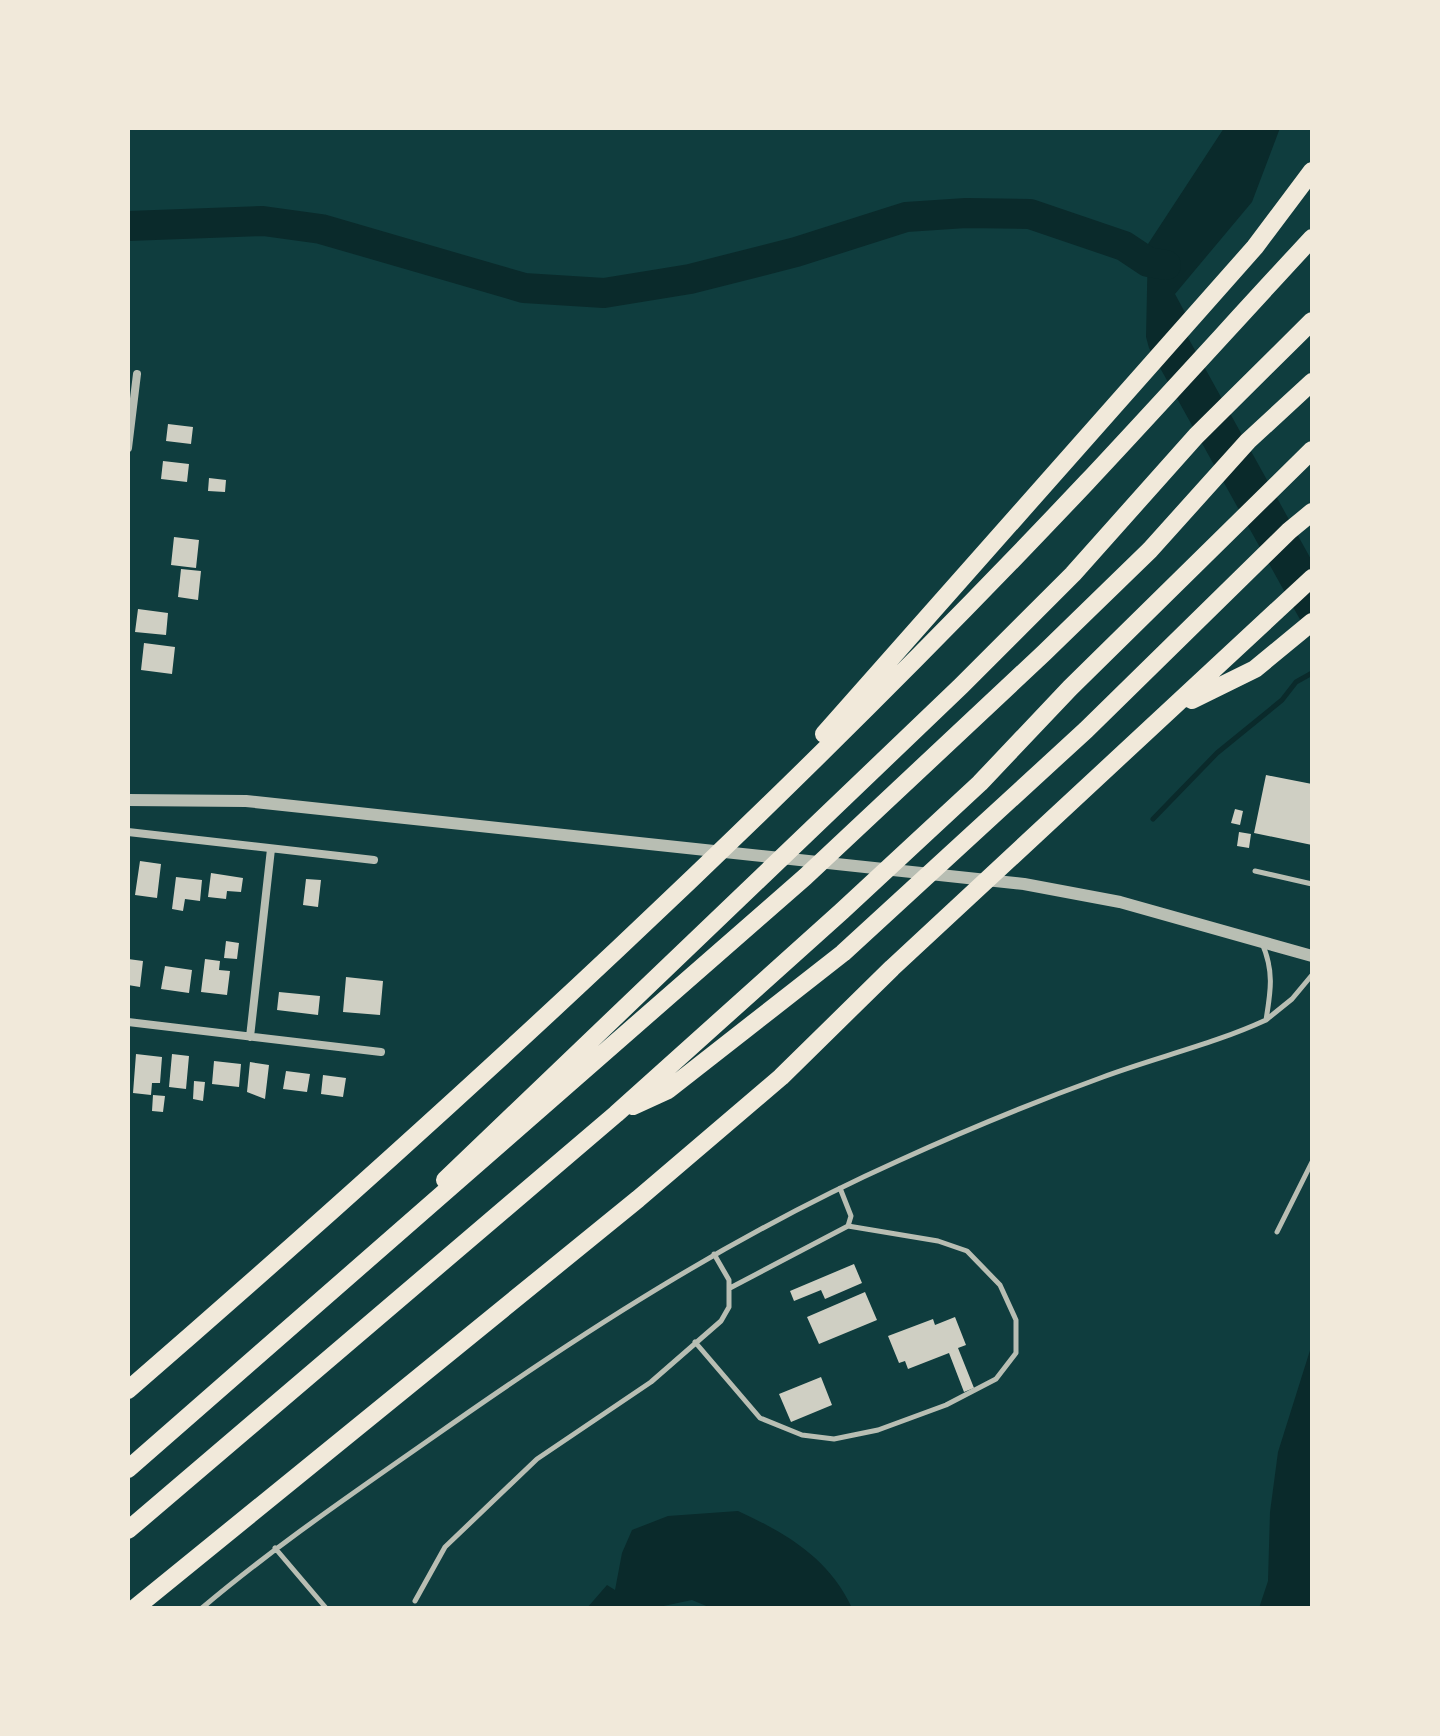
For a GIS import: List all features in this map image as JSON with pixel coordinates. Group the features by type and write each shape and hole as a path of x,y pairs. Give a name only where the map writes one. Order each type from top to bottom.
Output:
{"highway":[{"path":"751,819 912,631 1284,213 1312,171"},
{"path":"128,1390 527,1035 751,819 985,587 1173,390 1312,238"},
{"path":"331,1293 961,686 1073,574 1196,436 1312,321"},
{"path":"128,1469 805,877 1150,550 1217,473 1312,382"},
{"path":"128,1530 616,1114 980,783 1240,518 1312,450"},
{"path":"616,1114 668,1090 843,953 1086,730 1263,555 1312,512"},
{"path":"135,1608 638,1199 781,1077 892,968 1312,578"},
{"path":"1175,708 1255,669 1306,627"}],"street":[{"path":"128,448 137,374"},
{"path":"128,800 246,801 1056,889 1120,902 1312,956"},
{"path":"128,832 374,860"},
{"path":"250,1037 271,849"},
{"path":"128,1022 381,1052"}],"lane":[{"path":"1255,871 1312,884"},
{"path":"1262,942 1272,965 1273,981 1266,1020"},
{"path":"202,1608 275,1548 543,1360 714,1254 840,1188 1035,1103 1266,1020 1292,999 1312,975"},
{"path":"1277,1232 1312,1162"},
{"path":"840,1188 851,1216 848,1226"},
{"path":"695,1342 760,1418 802,1435 834,1439 878,1430 946,1405 996,1379 1016,1353 1016,1320 1000,1285 967,1251 938,1241 848,1226 730,1288"},
{"path":"415,1601 445,1547 537,1459 651,1382 721,1321 729,1307 730,1288 729,1280 714,1254"},
{"path":"275,1548 326,1608"}],"water":[{"path":"1224,128 1280,128 1252,202 1175,294 1188,318 1181,325 1312,561 1312,641 1149,348 1146,337 1148,244"},
{"path":"1312,1344 1312,1608 1259,1608 1268,1581 1270,1512 1278,1452"},
{"path":"738,1511 773,1528 804,1549 831,1575 852,1608 711,1608 692,1600 654,1608 587,1608 607,1585 615,1590 622,1553 632,1530 668,1516"}],"building":[{"path":"168,424 193,427 191,444 166,441"},
{"path":"163,461 189,464 187,482 161,479"},
{"path":"209,478 226,480 225,492 208,491"},
{"path":"174,537 199,540 196,568 171,565"},
{"path":"181,569 201,571 198,600 178,597"},
{"path":"138,609 168,613 166,635 135,632"},
{"path":"144,643 175,647 172,674 141,670"},
{"path":"1266,775 1312,784 1312,845 1254,833"},
{"path":"1235,809 1243,811 1240,825 1231,823"},
{"path":"1239,832 1251,834 1249,848 1237,846"},
{"path":"140,861 161,864 157,898 135,895"},
{"path":"211,873 243,878 241,892 227,891 226,899 208,897"},
{"path":"176,877 202,880 200,901 185,899 183,911 172,909"},
{"path":"306,879 321,880 318,907 303,905"},
{"path":"226,941 239,943 237,959 224,958"},
{"path":"128,959 143,961 140,987 128,985"},
{"path":"205,959 220,961 219,970 230,971 227,995 201,992"},
{"path":"165,966 192,970 189,993 161,989"},
{"path":"346,977 383,981 380,1015 343,1012"},
{"path":"279,992 320,996 318,1015 277,1010"},
{"path":"136,1054 162,1057 160,1083 152,1083 151,1095 133,1093"},
{"path":"172,1054 189,1056 186,1089 169,1087"},
{"path":"214,1061 241,1064 239,1087 212,1084"},
{"path":"250,1062 269,1065 265,1099 247,1092"},
{"path":"286,1071 310,1074 307,1092 283,1089"},
{"path":"323,1075 346,1078 343,1097 321,1094"},
{"path":"194,1081 205,1082 203,1101 193,1099"},
{"path":"153,1095 165,1096 163,1112 152,1111"},
{"path":"854,1264 862,1283 825,1299 821,1290 794,1301 790,1291"},
{"path":"865,1292 877,1320 819,1344 807,1317"},
{"path":"955,1317 966,1345 958,1348 974,1388 964,1392 949,1353 908,1369 905,1361 899,1363 888,1336 933,1319 935,1325"},
{"path":"821,1377 832,1405 791,1422 779,1394"}],"waterway":[{"path":"128,226 263,221 321,229 524,288 604,293 690,279 796,252 906,217 966,213 1030,214 1124,246 1148,262 1166,265"},
{"path":"1153,819 1217,753 1282,700 1296,682 1312,673"}]}
